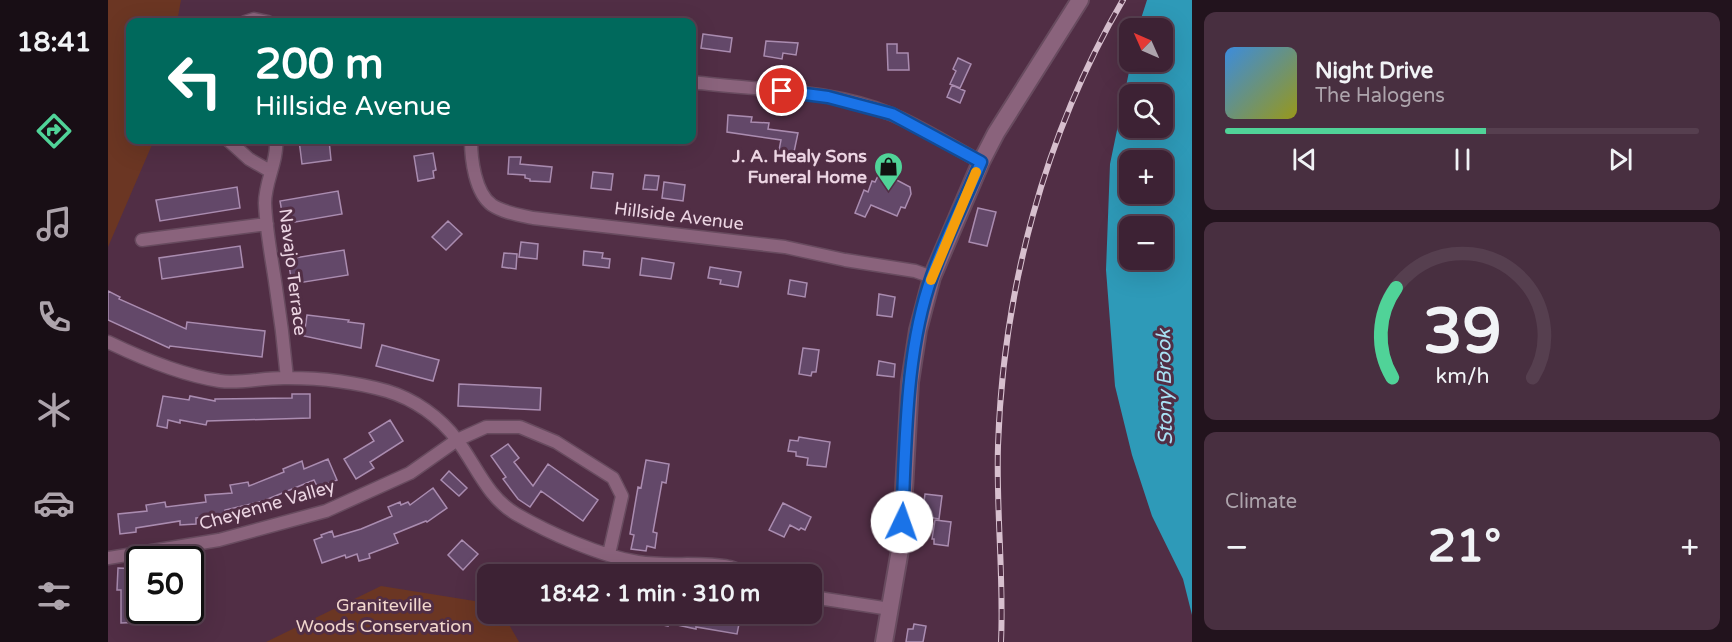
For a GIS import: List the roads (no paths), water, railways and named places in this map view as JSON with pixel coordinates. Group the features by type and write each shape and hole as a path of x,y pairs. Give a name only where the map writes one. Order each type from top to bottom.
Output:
{"main road":[{"path":"884,642 901,544 910,382 918,330 932,277 981,162 996,133 1080,0"}],"street":[{"path":"696,82 800,92 873,108 905,121 981,162"},
{"path":"232,144 249,159 270,171"},
{"name":"Navajo Terrace","path":"276,144 277,152 270,171 265,200 287,378"},
{"name":"Hillside Avenue","path":"471,144 473,171 486,199 493,206 506,212 533,218 785,247 845,260 915,271 932,277"},
{"path":"142,240 267,224"},
{"path":"108,342 184,373 221,381 287,378 345,382 388,392 414,402 442,423 458,440 482,480 514,513 579,545 638,562 675,564"},
{"name":"Cheyenne Valley","path":"108,558 219,540 326,511 410,473 458,440 486,427 520,427 556,442 613,478 622,496 609,554"},
{"path":"822,599 890,609"}],"water":[{"name":"Stony Brook","path":"1147,0 1192,0 1192,615 1183,579 1152,516 1132,455 1115,386 1106,270 1110,164 1119,120 1119,138 1173,138 1173,84 1126,84 1129,72 1173,72 1173,18 1141,18"}],"railway":[{"path":"1001,642 998,446 1002,388 1019,272 1050,160 1071,105 1095,52 1123,0"}],"place":[{"name":"J. A. Healy Sons Funeral Home","path":"888,192"}],"park label":[{"name":"Graniteville Woods Conservation","path":"384,615"}]}
